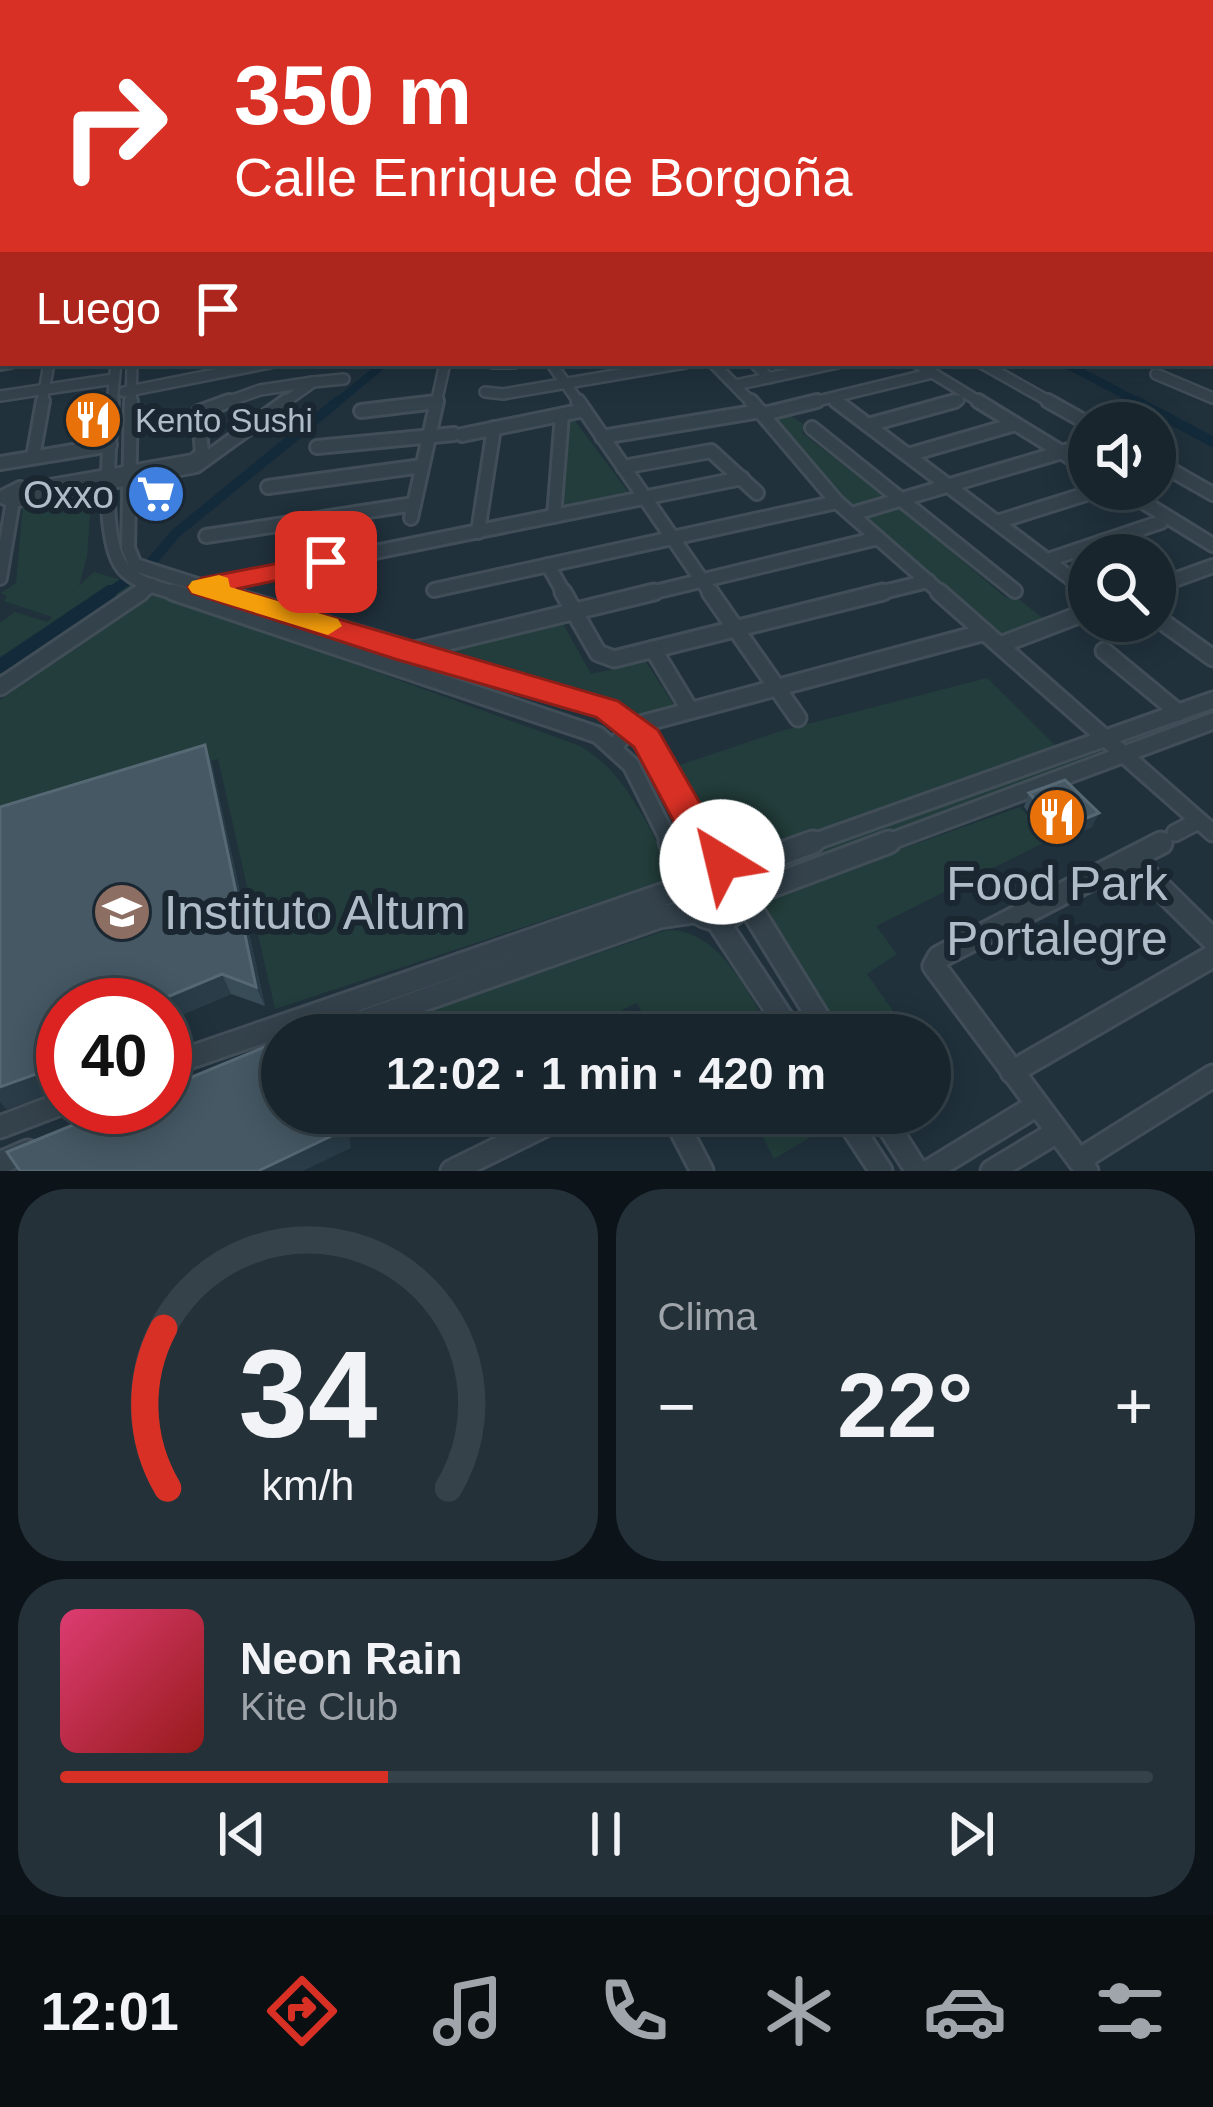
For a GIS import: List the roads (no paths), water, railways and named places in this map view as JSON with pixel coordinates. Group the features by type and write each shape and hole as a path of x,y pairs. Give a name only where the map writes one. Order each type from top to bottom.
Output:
{"street":[{"path":"33,458 49,366"},
{"path":"116,366 131,475 130,561 145,571 406,652 590,702 633,726 653,748 714,861"},
{"path":"131,366 120,388 110,445 115,552 129,574 583,729 614,746 631,765 686,882 688,900 707,914 779,1014"},
{"path":"0,396 45,389 120,388 201,376 230,366"},
{"path":"120,388 252,366"},
{"path":"408,546 444,366"},
{"path":"553,366 798,718"},
{"path":"485,392 500,394 667,366"},
{"path":"716,366 762,412 837,502 1206,827"},
{"path":"757,366 770,378"},
{"path":"735,385 824,366"},
{"path":"921,366 1068,456"},
{"path":"986,366 1068,412"},
{"path":"602,437 762,412 933,373"},
{"path":"1156,374 1213,398"},
{"path":"202,460 199,412 260,390 344,379"},
{"path":"0,575 13,497 202,460 313,382"},
{"path":"832,398 1068,576"},
{"path":"868,425 958,400"},
{"path":"362,411 436,402"},
{"path":"317,447 458,434 584,410"},
{"path":"554,516 562,415"},
{"path":"908,455 1015,424"},
{"path":"478,532 494,428"},
{"path":"812,428 1015,591"},
{"path":"0,463 110,445"},
{"path":"852,514 1068,450"},
{"path":"623,467 703,451 717,455 757,493"},
{"path":"268,487 422,466"},
{"path":"1176,473 1213,494"},
{"path":"202,587 742,478"},
{"path":"998,523 1068,500"},
{"path":"434,590 837,502"},
{"path":"1156,510 1213,545"},
{"path":"206,536 411,516"},
{"path":"1048,560 1161,522"},
{"path":"392,665 406,652 878,538"},
{"path":"548,565 598,653 614,659 928,581"},
{"path":"1176,579 1213,566"},
{"path":"0,687 152,585"},
{"path":"1000,645 1068,619"},
{"path":"1176,631 1213,658"},
{"path":"614,746 633,726 985,632"},
{"path":"653,649 690,710"},
{"path":"1104,651 1179,713"},
{"path":"192,1060 252,1046 686,882 698,866 714,861 738,869 1109,741 1213,700"},
{"path":"384,1014 659,917 734,914 748,898 1125,755 1208,729"},
{"path":"1206,827 1168,838 935,962 936,972 1083,1166 1213,1076"},
{"path":"1131,859 1213,940"},
{"path":"738,869 748,898 817,1014"},
{"path":"1012,1072 1213,956"},
{"path":"218,1073 252,1046 261,1047"},
{"path":"929,1171 1036,1105"},
{"path":"0,1127 36,1113"},
{"path":"992,1171 1057,1132"},
{"path":"452,1171 527,1134"},
{"path":"683,1134 702,1171"},
{"path":"857,1134 880,1171"},
{"path":"893,1134 917,1171"},
{"path":"0,1163 51,1141"}],"waterway":[{"path":"335,404 381,366"},
{"path":"1070,366 1138,402"},
{"path":"148,566 175,534 338,401"},
{"path":"1136,401 1213,442"},
{"path":"106,595 128,580"},
{"path":"0,666 110,592"}],"place":[{"name":"Kento Sushi","path":"93,420"},
{"name":"Oxxo","path":"156,494"},
{"name":"Food Park Portalegre","path":"1057,817"},
{"name":"Instituto Altum","path":"122,912"}]}
